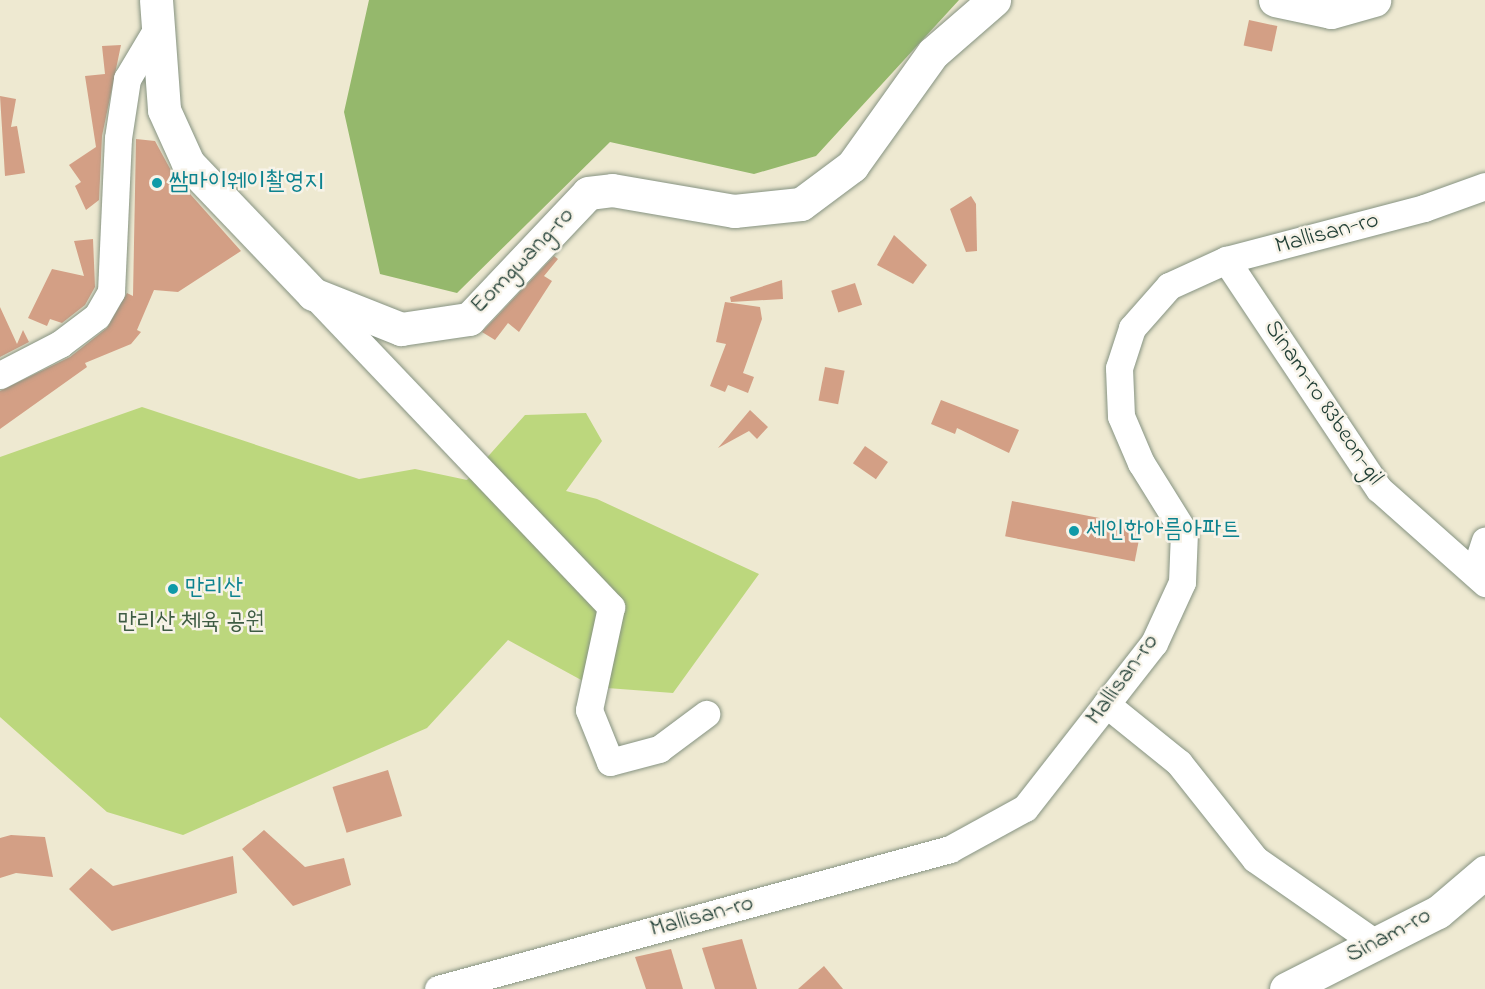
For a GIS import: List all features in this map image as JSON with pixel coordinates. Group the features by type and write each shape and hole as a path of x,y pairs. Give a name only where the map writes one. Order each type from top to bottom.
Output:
{"main road":[{"name":"Eomgwang-ro","path":"156,0 155,32 164,110 188,163 313,294 401,329 469,319 588,193 612,190 734,211 801,204 852,166 933,53 994,0"},
{"path":"1275,0 1331,12 1374,0"},
{"name":"Sinam-ro","path":"1286,989 1438,912 1485,872"}],"street":[{"path":"0,375 60,344 97,316 111,292 118,138 127,79 155,32"},
{"name":"Mallisan-ro","path":"438,989 490,982 950,849 1025,808 1154,643 1182,582 1184,532 1141,463 1121,416 1119,368 1132,328 1169,286 1226,260 1424,208 1485,186"},
{"name":"Sinam-ro 83beon-gil","path":"1226,260 1379,489 1480,577"},
{"path":"313,294 611,607 589,710 610,762 659,749 706,714"},
{"path":"1480,577 1485,541"},
{"path":"1106,704 1179,763 1255,859 1377,944"}],"green space":[{"path":"369,0 959,0 816,156 754,174 610,142 457,293 380,274 344,112"},
{"name":"만리산 체육 공원","path":"142,407 359,479 415,469 467,480 525,415 586,413 602,441 566,491 597,499 759,574 673,693 594,687 508,640 427,728 183,835 107,812 0,717 0,457"}],"building":[{"path":"1249,20 1277,26 1272,51 1244,45"},
{"path":"121,45 102,136 99,200 86,210 75,186 81,182 69,165 96,147 85,76 105,74 102,46"},
{"path":"0,96 16,99 11,127 17,126 25,173 5,176"},
{"path":"136,139 155,141 174,176 241,251 178,292 154,290 137,330 141,332 131,344 85,363 87,367 0,429 0,391 70,357 107,328 127,293 133,296"},
{"path":"971,196 976,204 977,251 966,252 950,209"},
{"path":"894,235 927,265 913,284 877,265"},
{"path":"93,239 95,287 85,305 62,323 50,319 47,326 28,318 52,269 84,276 74,241"},
{"path":"554,256 558,259 544,276 552,281 519,332 508,323 495,340 482,332"},
{"path":"782,280 783,299 731,302 730,297"},
{"path":"855,283 862,305 838,313 831,291"},
{"path":"725,302 760,307 762,319 743,373 754,377 748,393 728,385 725,392 710,386 726,344 716,342"},
{"path":"0,307 17,344 23,330 29,342 0,357"},
{"path":"825,367 845,371 838,404 819,400"},
{"path":"941,400 1019,430 1009,453 957,428 955,434 931,424"},
{"path":"750,410 768,427 757,439 749,431 718,448"},
{"path":"865,446 888,462 876,479 853,463"},
{"name":"세인한아름아파트","path":"1012,501 1142,526 1135,562 1005,536"},
{"path":"388,770 402,816 347,833 333,787"},
{"path":"264,830 305,867 344,858 351,885 293,906 242,849"},
{"path":"11,835 45,837 53,877 16,873 0,878 0,838"},
{"path":"233,856 237,893 112,931 69,889 91,868 113,886"},
{"path":"742,939 757,989 715,989 702,948"},
{"path":"671,949 683,989 646,989 635,957"},
{"path":"824,966 843,989 798,989"}],"place":[{"name":"쌈마이웨이촬영지","path":"157,183"},
{"name":"세인한아름아파트","path":"1074,531"},
{"name":"만리산","path":"173,589"}]}
